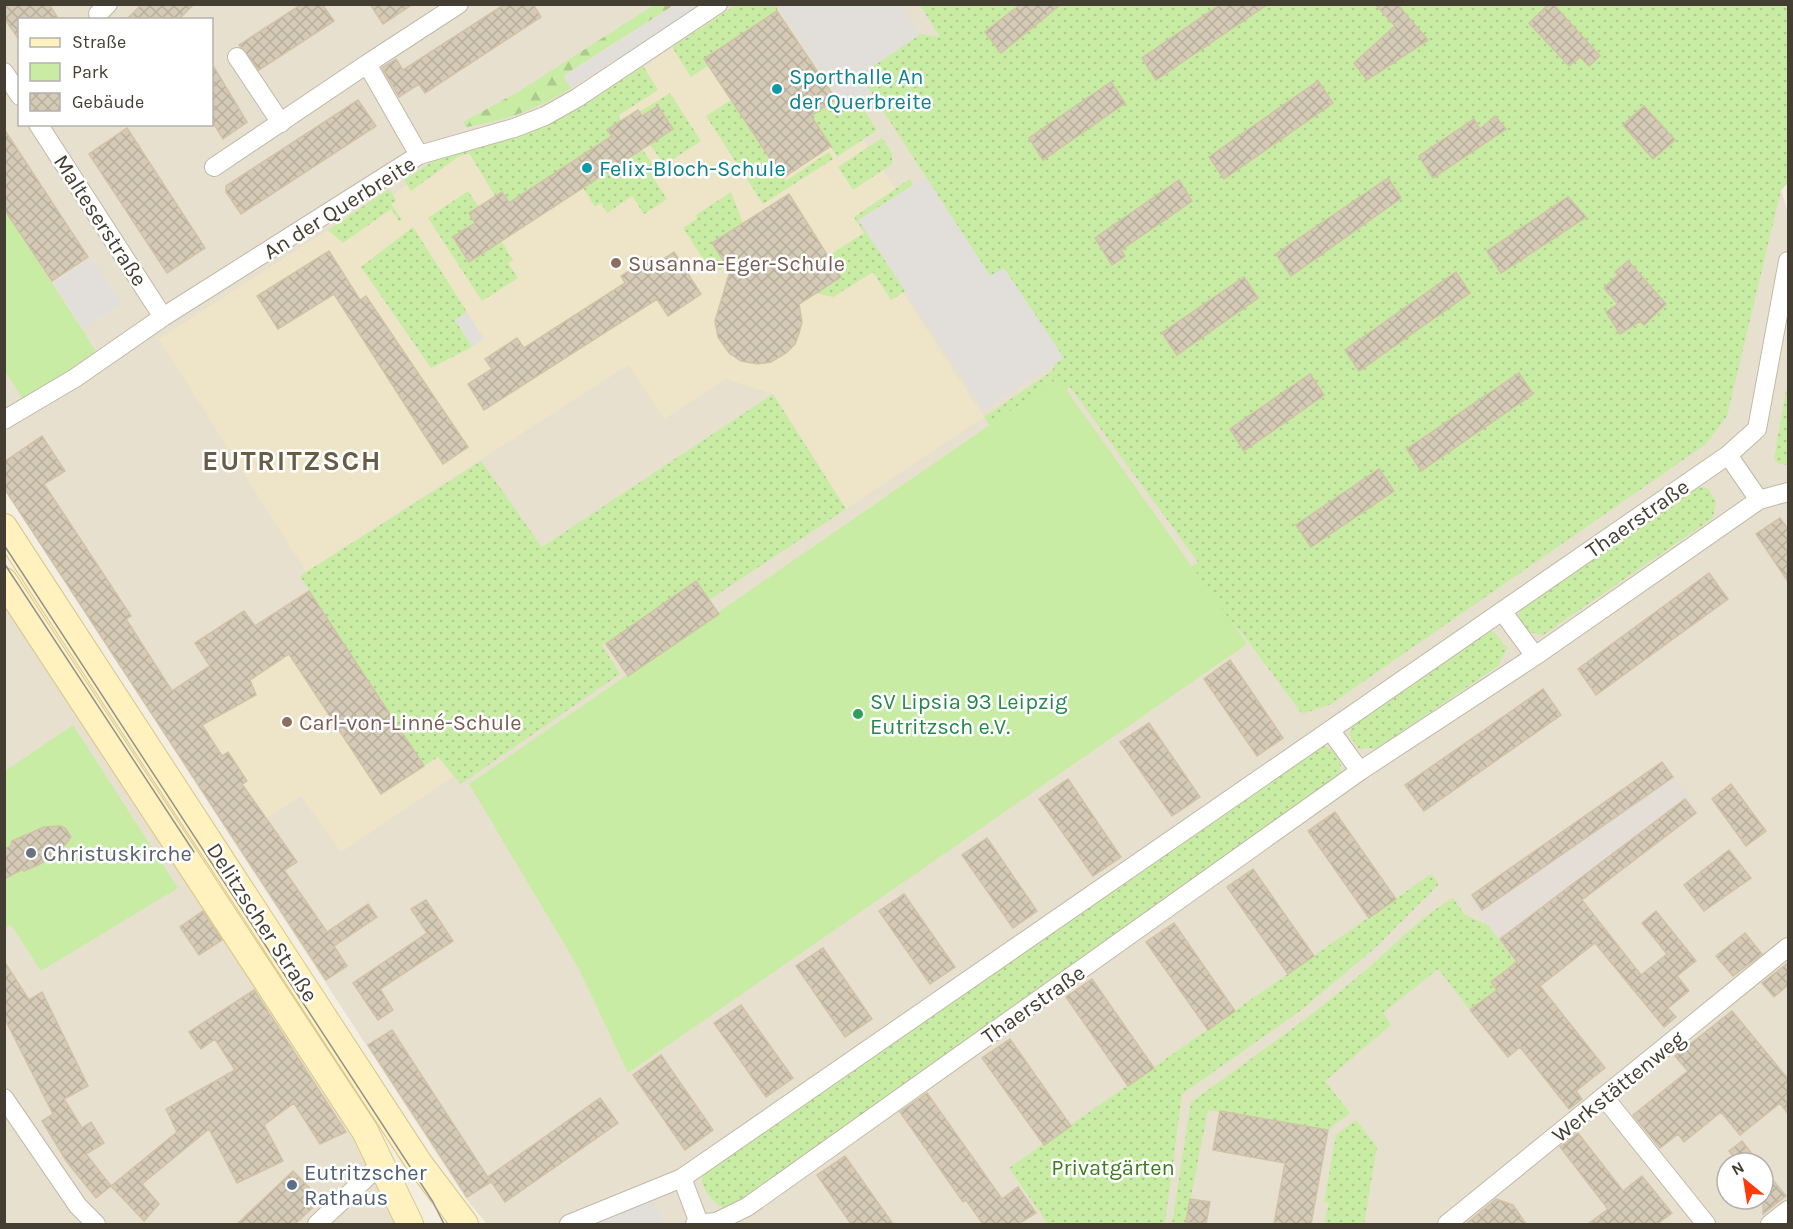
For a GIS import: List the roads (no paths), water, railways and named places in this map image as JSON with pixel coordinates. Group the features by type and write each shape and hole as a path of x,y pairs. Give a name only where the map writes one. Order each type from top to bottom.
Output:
{"main road":[{"name":"Delitzscher Straße","path":"4,527 419,1163 465,1224"},
{"name":"Delitzscher Straße","path":"4,581 359,1121 410,1224"}],"street":[{"name":"An der Querbreite","path":"4,420 75,378 163,316 419,155 513,128 545,116 577,98 718,4"},
{"path":"214,167 448,7"},
{"path":"237,57 281,123"},
{"path":"367,64 419,155"},
{"path":"4,72 18,93"},
{"name":"Malteserstraße","path":"39,126 163,316"},
{"name":"Thaerstraße","path":"569,1224 682,1178 1728,455 1757,429 1788,261"},
{"path":"1728,455 1759,500"},
{"name":"Thaerstraße","path":"682,1178 697,1224 716,1222 747,1207 1360,771 1535,656 1759,500 1788,492"},
{"path":"1502,612 1535,656"},
{"path":"1330,730 1360,771"},
{"name":"Werkstättenweg","path":"1447,1224 1788,947"},
{"path":"1604,1097 1706,1224"},
{"path":"4,1098 78,1206 96,1224"},
{"path":"316,1224 381,1164"},
{"path":"1770,1224 1788,1210"}],"tram line":[{"path":"4,545 433,1202 444,1224"},
{"path":"4,563 194,852"}],"place":[{"name":"Sporthalle An der Querbreite","path":"777,89"},
{"name":"Felix-Bloch-Schule","path":"587,168"},
{"name":"Susanna-Eger-Schule","path":"616,263"},
{"name":"SV Lipsia 93 Leipzig Eutritzsch e.V.","path":"858,714"},
{"name":"Carl-von-Linné-Schule","path":"287,722"},
{"name":"Christuskirche","path":"31,853"},
{"name":"Eutritzscher Rathaus","path":"292,1185"}],"district":[{"name":"EUTRITZSCH","path":"292,460"}],"park label":[{"name":"Privatgärten","path":"1113,1167"}]}
